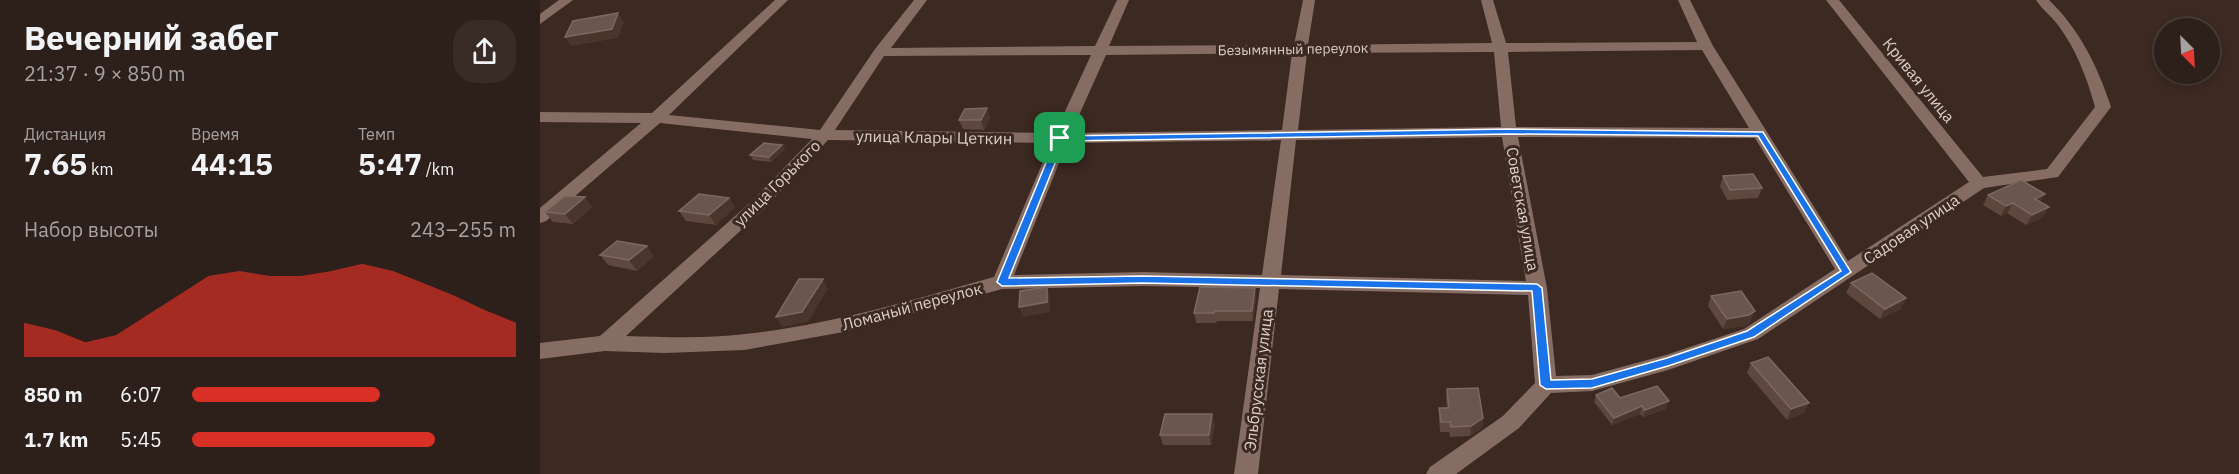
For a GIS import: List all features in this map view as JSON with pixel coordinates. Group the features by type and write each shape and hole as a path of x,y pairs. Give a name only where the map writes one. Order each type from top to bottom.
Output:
{"street":[{"path":"540,20 567,0"},
{"path":"540,217 655,118 782,0"},
{"name":"улица Горького","path":"605,343 758,205 824,135 880,52 921,0"},
{"path":"1002,282 1060,138 1123,0"},
{"name":"Эльбрусская улица","path":"1246,474 1288,136 1309,0"},
{"name":"Советская улица","path":"1487,0 1500,46 1509,132 1537,288 1546,385"},
{"path":"1684,0 1706,46 1846,272"},
{"name":"Кривая улица","path":"1832,0 1979,183"},
{"name":"Садовая улица","path":"1546,385 1592,383 1668,362 1751,334 1979,183 2052,173 2103,107 2095,76 2072,36 2042,0"},
{"name":"Безымянный переулок","path":"880,52 1706,46"},
{"name":"улица Клары Цеткин","path":"540,117 655,118 824,135 1060,138 1509,132 1760,134"},
{"name":"Ломаный переулок","path":"540,351 605,343 665,345 744,342 849,324 1002,282 1143,279 1537,288"},
{"path":"1438,474 1511,422 1546,385"}],"building":[{"path":"618,13 612,29 565,37 573,21"},
{"path":"987,108 981,120 959,120 965,109"},
{"path":"764,143 782,145 769,157 750,155"},
{"path":"1753,174 1762,188 1730,190 1723,176"},
{"path":"2021,180 2045,194 2035,199 2049,207 2032,215 2013,203 2006,206 1988,195"},
{"path":"699,194 729,198 709,215 679,211"},
{"path":"565,196 585,197 565,214 545,212"},
{"path":"617,241 647,246 629,260 600,255"},
{"path":"1872,273 1906,298 1885,309 1851,283"},
{"path":"799,279 823,279 802,312 776,317"},
{"path":"1047,287 1047,302 1019,307 1020,291"},
{"path":"1200,287 1255,288 1252,311 1194,313"},
{"path":"1741,291 1755,311 1749,315 1727,319 1711,296"},
{"path":"1768,357 1809,403 1791,409 1751,363"},
{"path":"1657,386 1669,401 1645,410 1642,406 1614,418 1596,395 1612,388 1620,398"},
{"path":"1478,388 1483,418 1471,426 1451,427 1450,422 1441,422 1439,408 1449,408 1447,389"},
{"path":"1165,414 1212,414 1209,435 1160,435"}],"route":[{"path":"1509,132 1760,134 1846,272 1751,334 1668,362 1592,383 1546,385 1537,288 1143,279 1002,282 1060,138 1509,132"}]}
